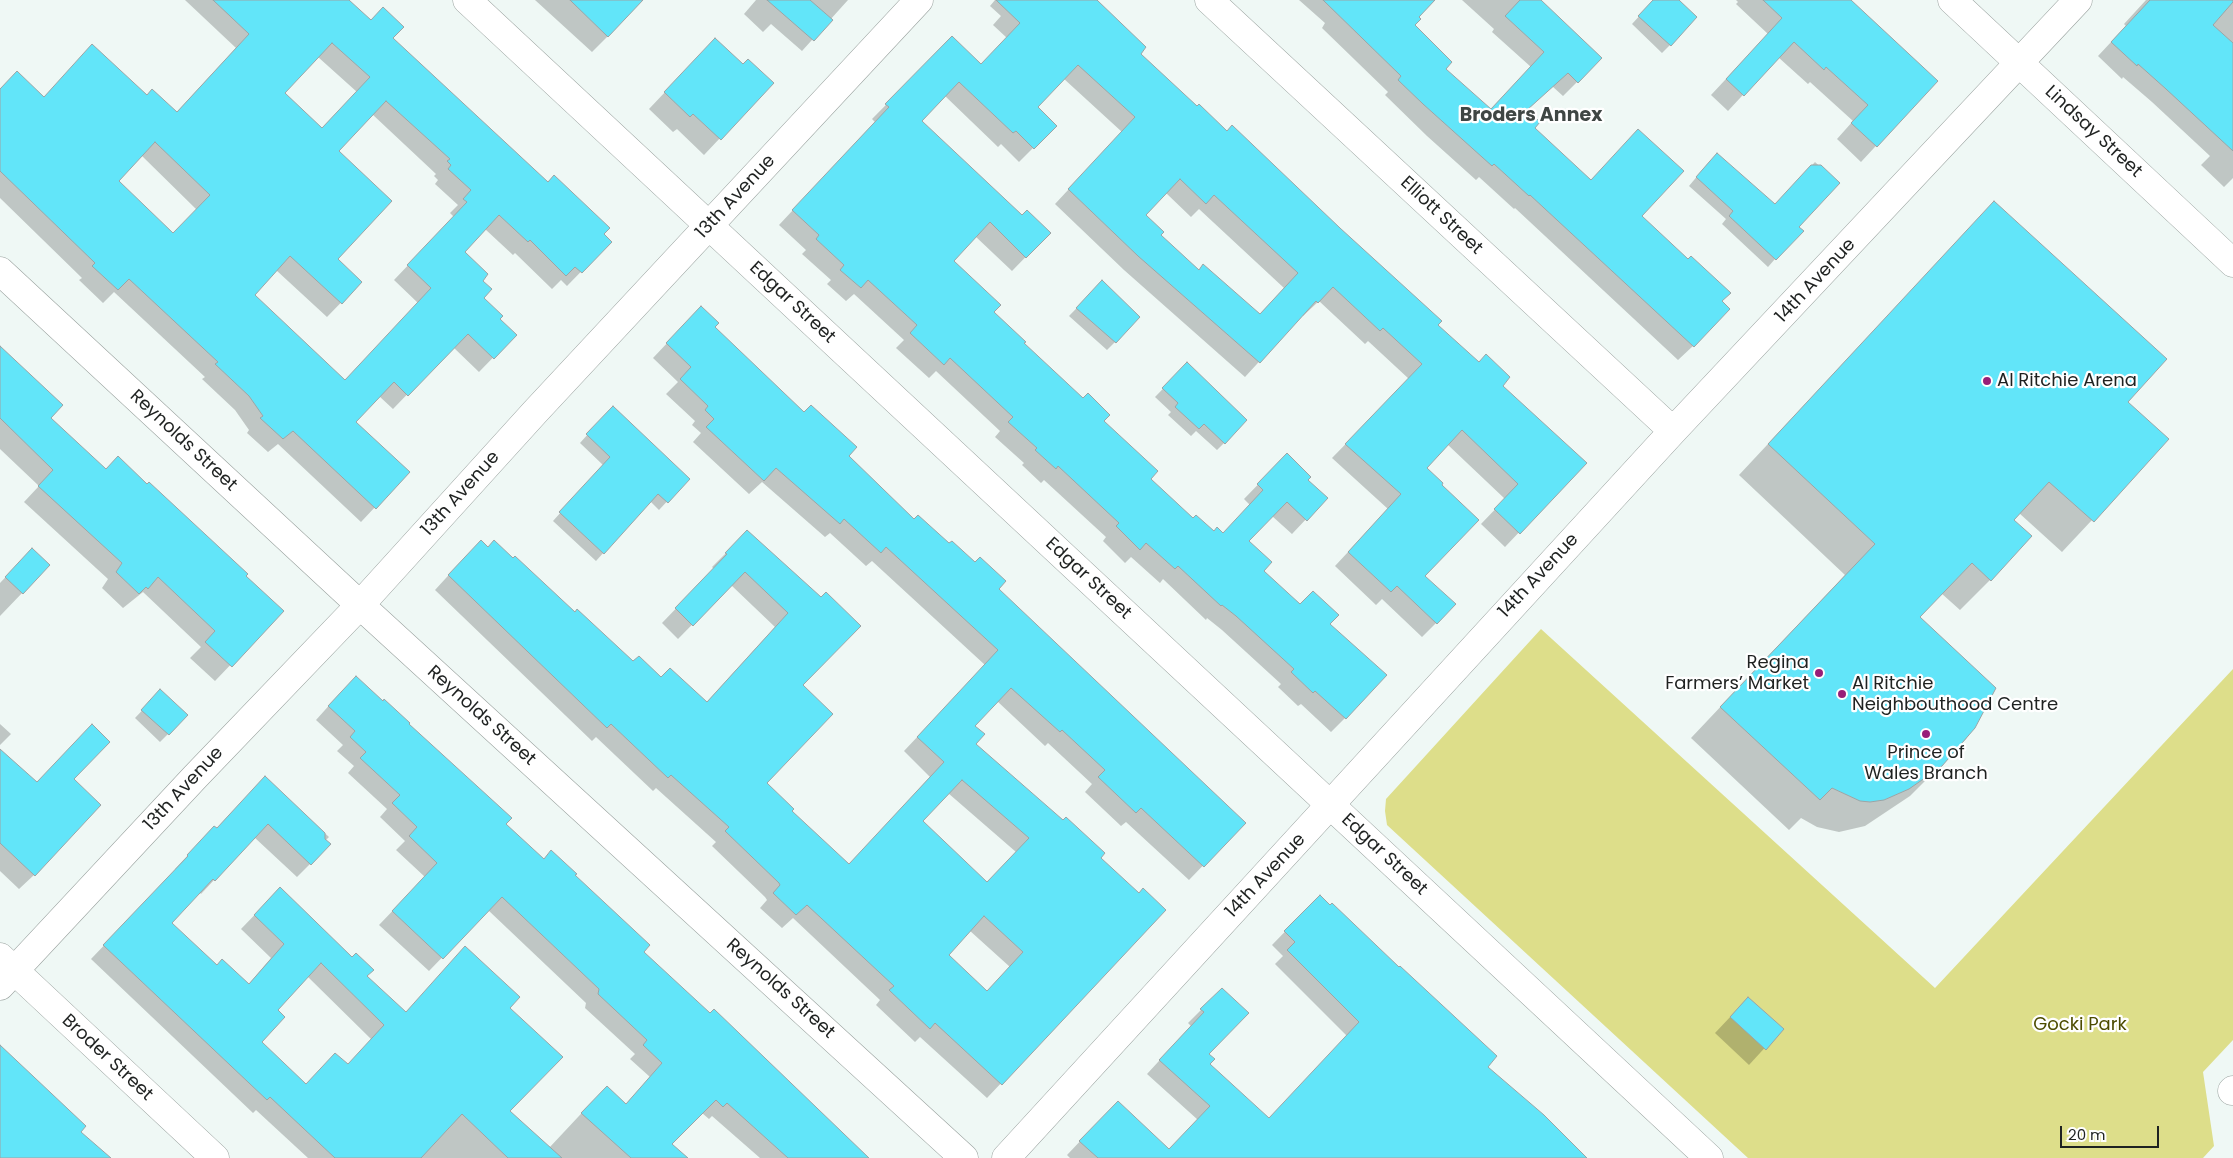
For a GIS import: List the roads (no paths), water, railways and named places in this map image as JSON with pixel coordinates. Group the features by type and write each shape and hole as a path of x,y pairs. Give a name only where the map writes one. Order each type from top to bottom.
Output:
{"street":[{"name":"Edgar Street","path":"467,0 1709,1158"},
{"name":"13th Avenue","path":"5,971 360,605 542,405 919,0"},
{"name":"Elliott Street","path":"1210,0 1673,431"},
{"name":"Lindsay Street","path":"1952,0 2233,264"},
{"name":"14th Avenue","path":"1006,1158 1331,806 1673,431 2078,0"},
{"name":"Reynolds Street","path":"0,270 360,605 964,1158"},
{"name":"Broder Street","path":"5,971 215,1158"}],"place":[{"name":"Al Ritchie Arena","path":"1987,381"},
{"name":"Regina Farmers’ Market","path":"1819,673"},
{"name":"Al Ritchie Neighbouthood Centre","path":"1842,694"},
{"name":"Prince of Wales Branch","path":"1926,734"}],"district":[{"name":"Broders Annex","path":"1531,116"}],"park label":[{"name":"Gocki Park","path":"2080,1025"}]}
